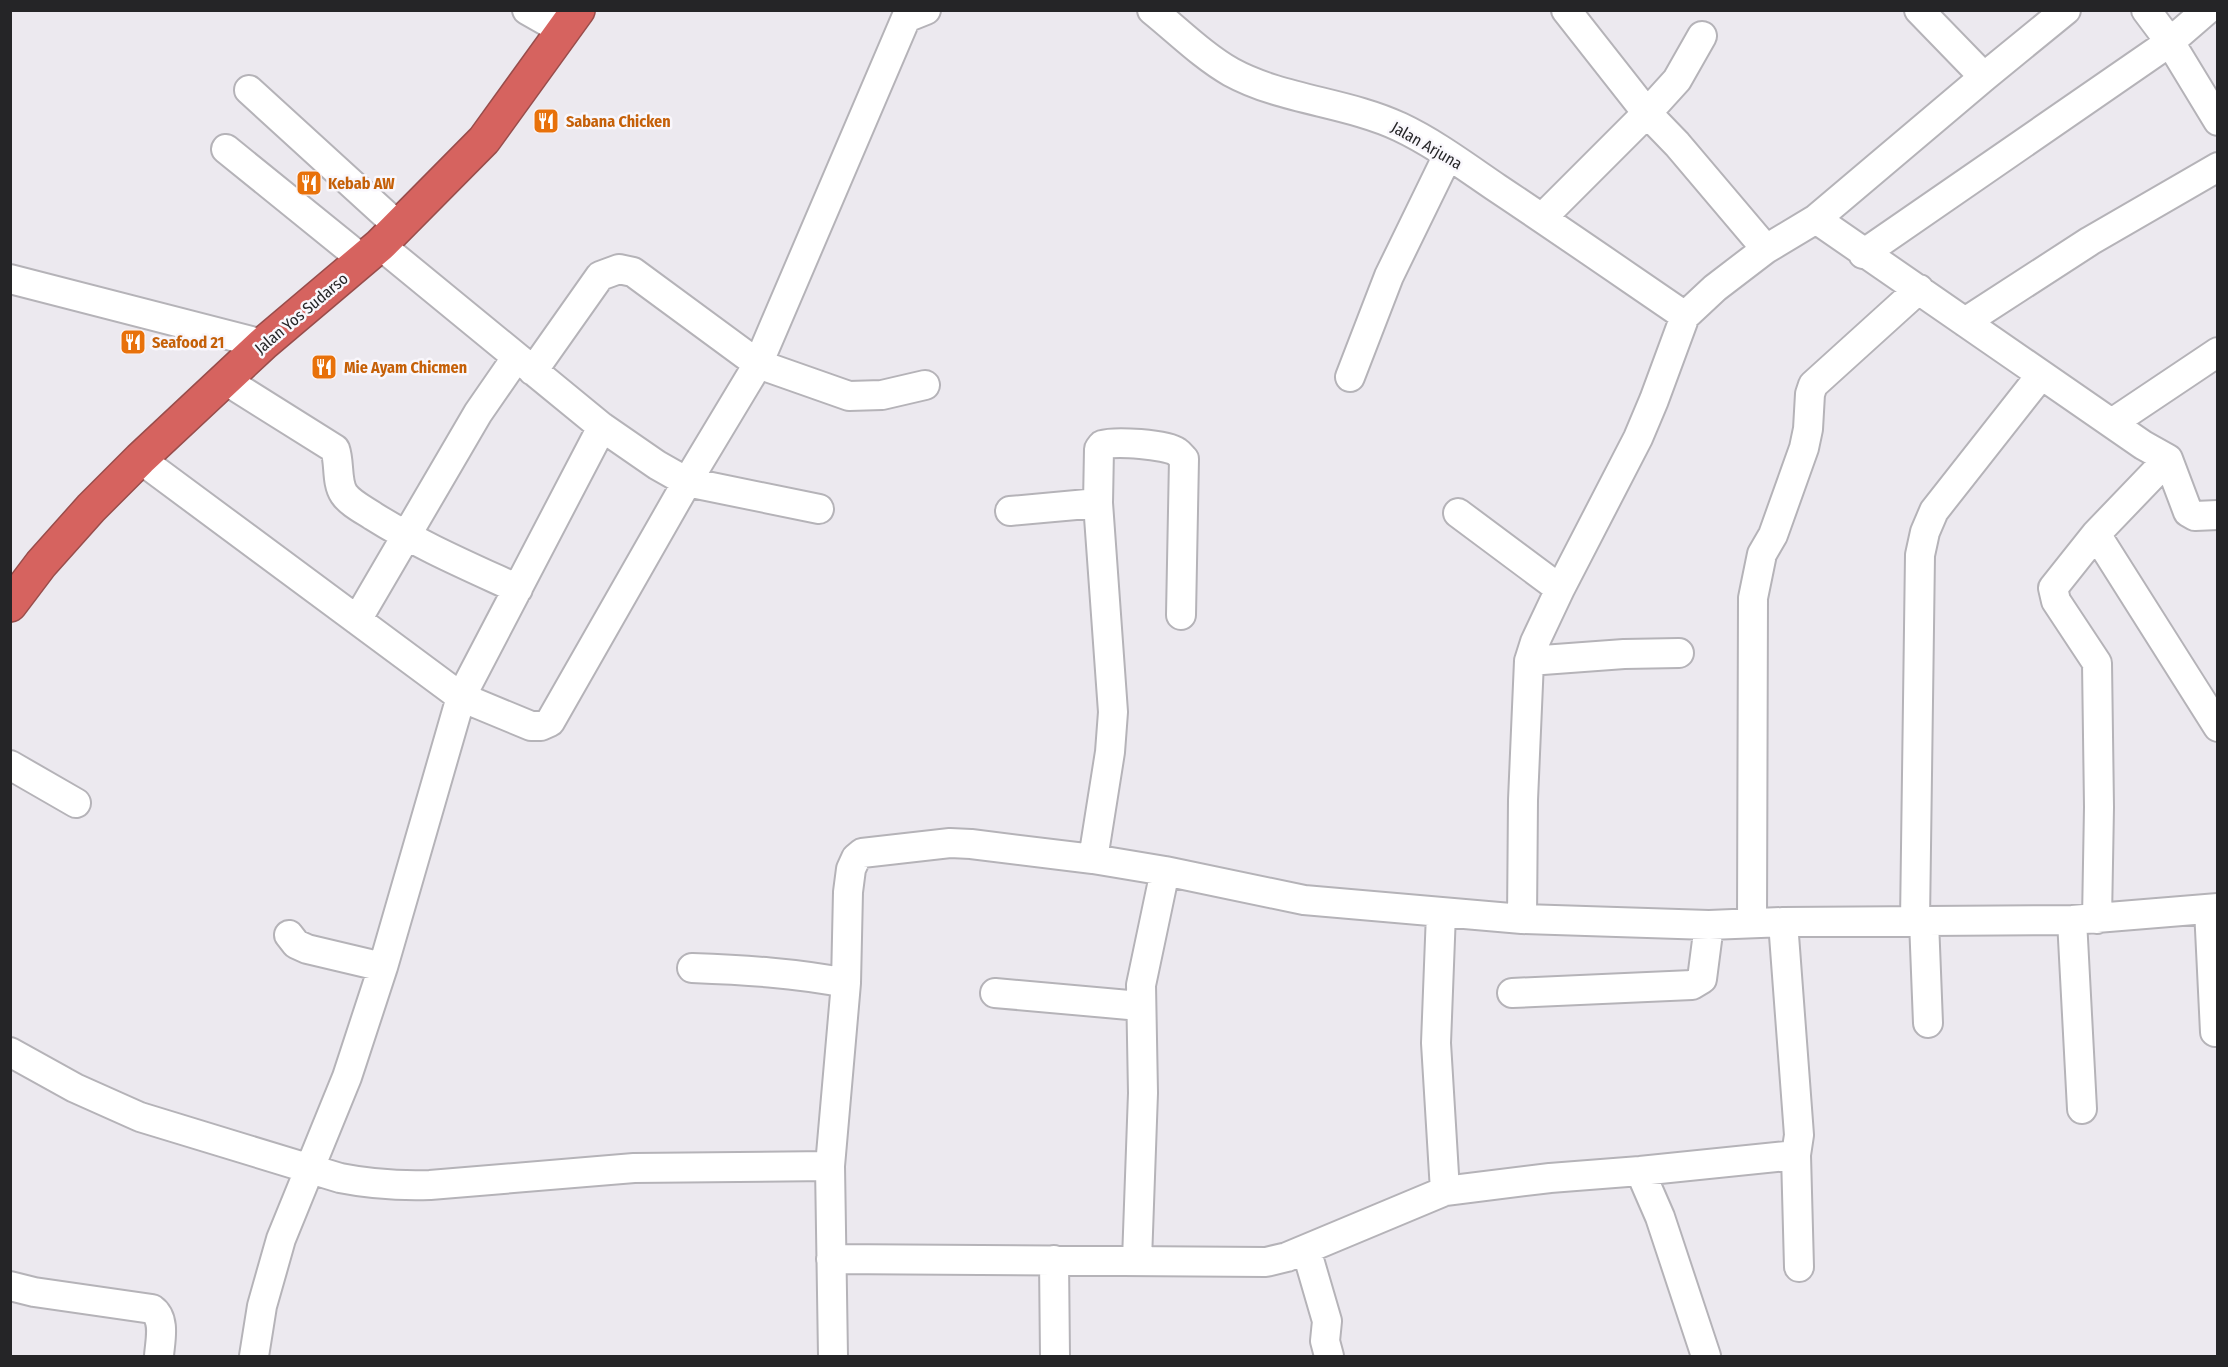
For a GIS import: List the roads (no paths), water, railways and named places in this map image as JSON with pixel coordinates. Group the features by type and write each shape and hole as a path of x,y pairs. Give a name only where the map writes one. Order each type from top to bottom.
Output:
{"highway":[{"name":"Jalan Yos Sudarso","path":"10,605 41,564 140,459 263,344 381,244 484,140 571,21"}],"street":[{"path":"527,10 571,21"},
{"path":"140,459 461,697 531,726 541,726 550,722 687,482 758,364 906,18 926,10"},
{"name":"Jalan Arjuna","path":"1152,10 1231,72 1281,91 1370,115 1401,128 1448,155 1685,316"},
{"path":"1566,10 1647,113 1677,144 1766,249"},
{"path":"1919,10 1984,77"},
{"path":"1522,919 1523,789 1529,661 1535,642 1560,590 1638,438 1685,316 1715,288 1766,249 1816,219 2066,10"},
{"path":"2146,10 2170,42 2217,121"},
{"path":"1863,254 2170,42 2207,10"},
{"path":"1542,218 1677,80 1702,36"},
{"path":"249,90 381,244"},
{"path":"226,149 381,244 602,427 657,465 687,482 819,509"},
{"path":"1350,377 1389,276 1448,155"},
{"path":"1965,321 2090,241 2217,167"},
{"path":"1816,219 1863,254 1919,289 2143,445 2168,459 2188,512 2195,516 2217,515"},
{"path":"357,621 478,413 600,276 619,269 633,272 758,364 849,396 882,395 925,385"},
{"path":"10,279 263,344"},
{"path":"1752,922 1753,598 1762,554 1773,535 1804,448 1813,385 1919,289"},
{"path":"2112,423 2217,352"},
{"path":"1928,1023 1920,921 1920,555 1925,532 1934,512 2041,375"},
{"path":"225,380 334,449 339,459 340,488 345,496 406,537 518,589"},
{"path":"254,1356 262,1305 278,1248 347,1077 383,967 461,697 602,427"},
{"path":"1093,859 1107,773 1113,712 1098,504 1099,449 1102,445 1116,442 1164,448 1177,452 1184,459 1181,615"},
{"path":"2082,1109 2084,920 2099,807 2097,663 2056,601 2053,588 2096,534 2168,459"},
{"path":"1010,511 1098,504"},
{"path":"1458,513 1560,590"},
{"path":"2096,534 2217,727"},
{"path":"1529,661 1679,652"},
{"path":"10,765 76,803"},
{"path":"833,1356 830,1166 846,983 848,892 851,868 856,858 862,853 950,843 971,844 1093,859 1165,871 1304,900 1522,919 1709,925 1752,922 2084,920 2213,908 2215,1032"},
{"path":"1137,1260 1143,1094 1140,1006 1145,958 1165,871"},
{"path":"1441,913 1436,1043 1445,1191"},
{"path":"1783,922 1799,1135 1796,1155 1799,1267"},
{"path":"1512,993 1692,985 1702,979 1709,925"},
{"path":"289,935 296,944 307,949 383,967"},
{"path":"692,968 770,971 846,983"},
{"path":"995,993 1140,1006"},
{"path":"10,1052 75,1088 140,1117 340,1178 398,1186 634,1168 830,1166"},
{"path":"831,1259 1266,1262 1306,1249 1445,1191 1550,1178 1796,1155"},
{"path":"1640,1171 1660,1217 1706,1356"},
{"path":"1306,1249 1327,1321 1325,1341 1329,1356"},
{"path":"1054,1260 1055,1356"},
{"path":"10,1286 34,1292 152,1309 158,1313 161,1323 159,1356"}],"place":[{"name":"Sabana Chicken","path":"546,121"},
{"name":"Kebab AW","path":"309,183"},
{"name":"Seafood 21","path":"133,342"},
{"name":"Mie Ayam Chicmen","path":"324,367"}]}
